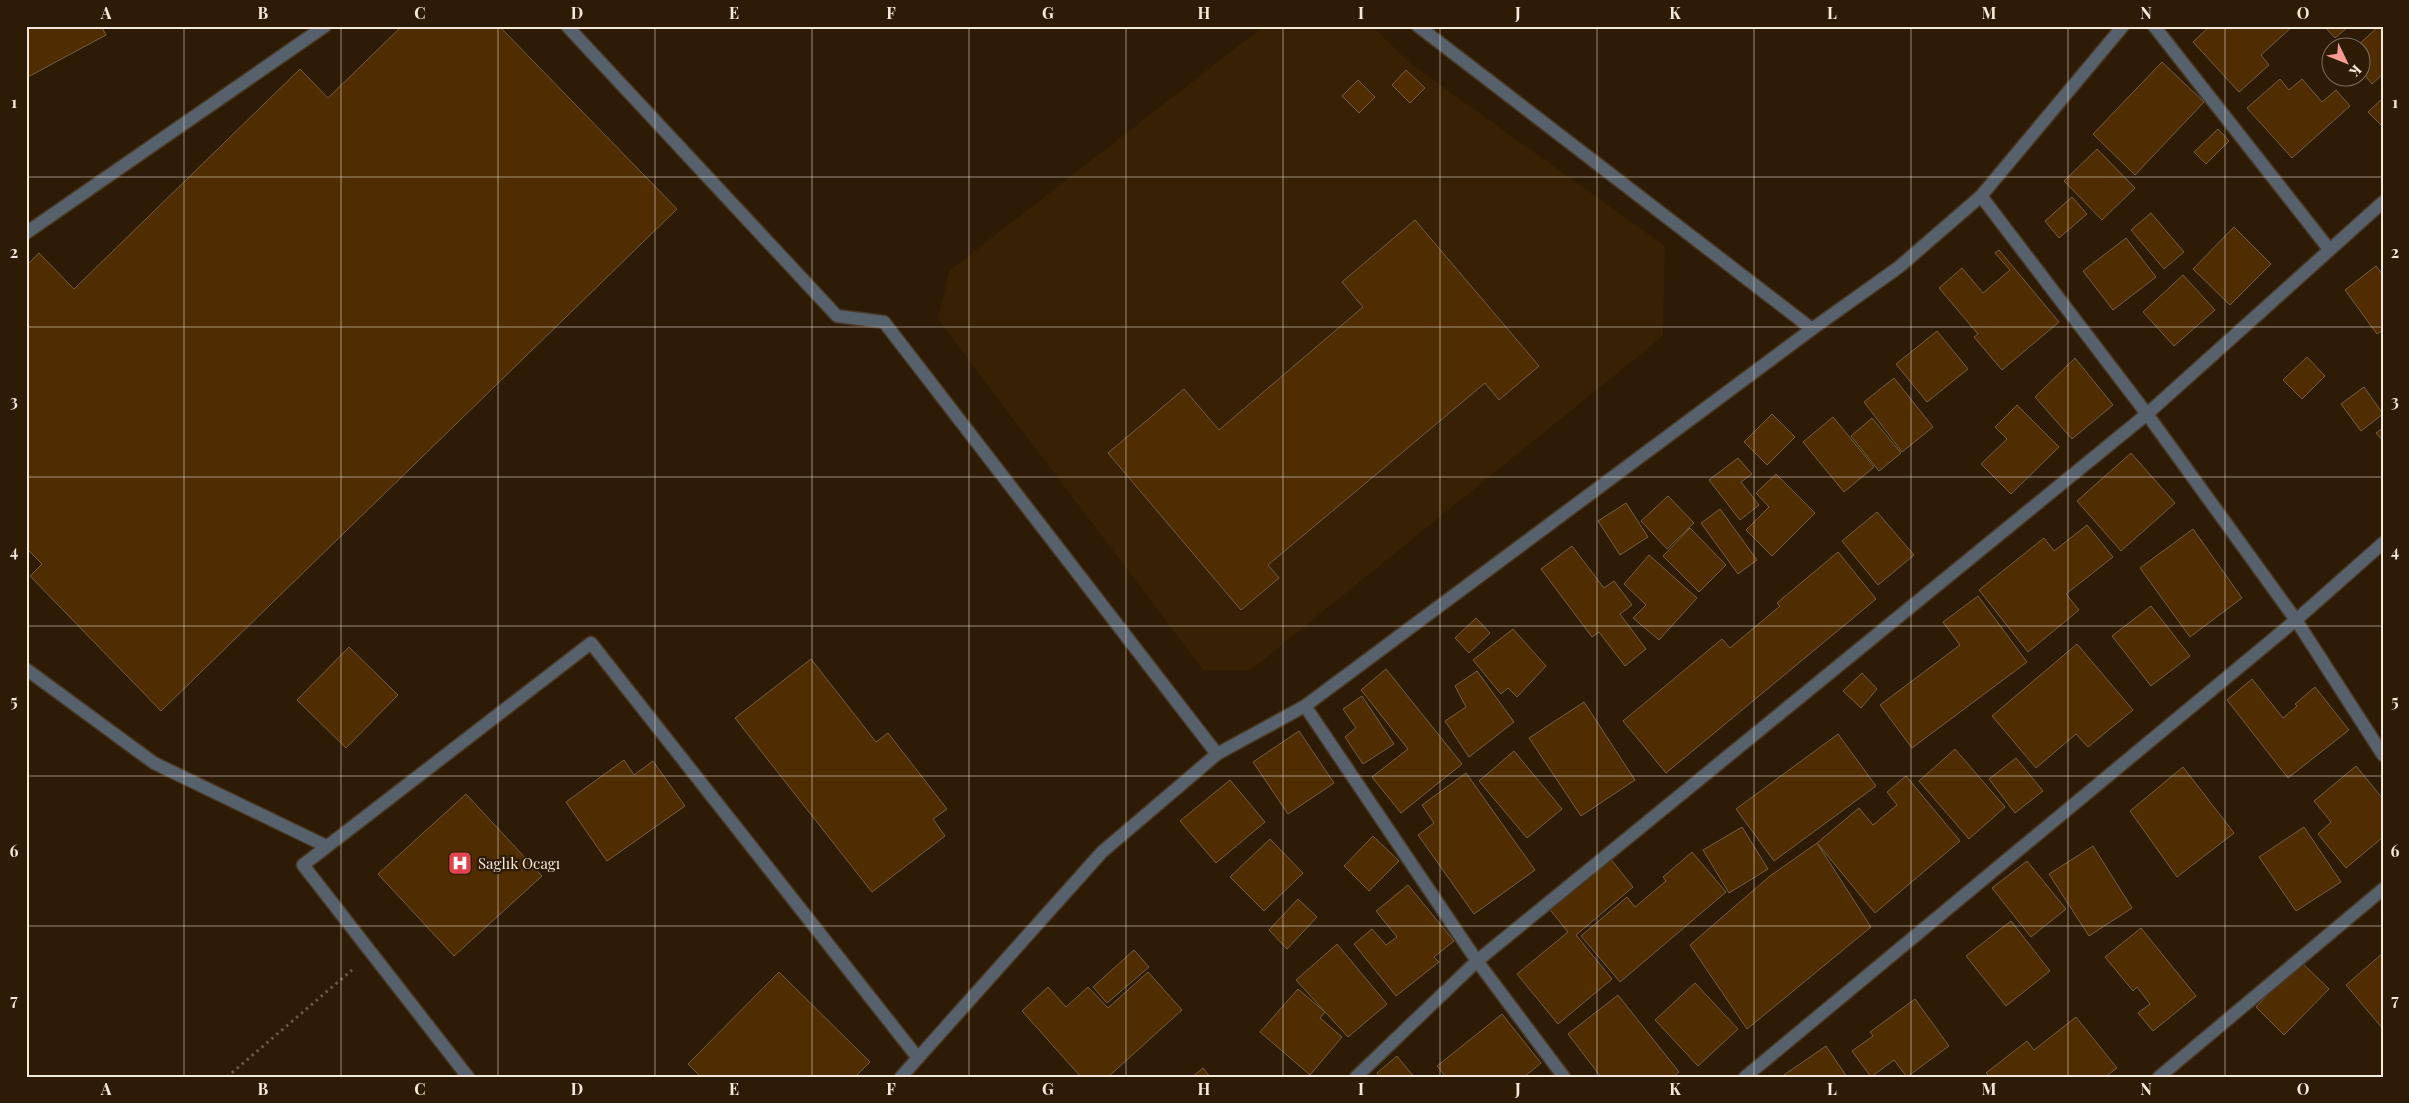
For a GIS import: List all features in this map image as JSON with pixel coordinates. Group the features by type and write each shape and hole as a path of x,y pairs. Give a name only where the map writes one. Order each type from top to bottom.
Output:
{"street":[{"path":"26,233 325,26"},
{"path":"567,26 837,316 884,322 1218,754"},
{"path":"1418,26 1812,329"},
{"path":"901,1077 1102,852 1218,754 1305,706 1899,266 1981,196 2123,26"},
{"path":"2154,26 2329,249"},
{"path":"1981,196 2147,414 2296,620 2383,755"},
{"path":"1356,1077 1477,962 2147,414 2383,202"},
{"path":"1745,1077 2296,620 2383,543"},
{"path":"468,1077 303,865 591,643 918,1058"},
{"path":"26,669 154,763 326,846"},
{"path":"1305,706 1477,962 1564,1077"},
{"path":"2159,1077 2383,890"}],"path":[{"path":"227,1077 372,954"}],"shaded area":[{"path":"1264,26 1372,26 1411,64 1665,246 1663,336 1251,670 1203,670 938,319 949,271"}],"building":[{"path":"26,26 101,26 106,35 26,78"},
{"path":"402,26 499,26 677,209 161,711 30,576 42,564 26,548 26,266 39,253 74,289 300,69 328,98"},
{"path":"2210,26 2293,26 2261,55 2269,65 2239,92 2193,42"},
{"path":"2324,26 2349,26 2335,38"},
{"path":"2379,26 2383,26 2383,74 2372,84 2372,38 2366,38"},
{"path":"2162,62 2204,102 2135,175 2093,134"},
{"path":"1406,70 1425,88 1410,103 1392,85"},
{"path":"2280,79 2289,90 2302,79 2322,102 2336,90 2350,106 2292,158 2247,108"},
{"path":"1358,80 1375,97 1359,113 1342,96"},
{"path":"2383,98 2383,127 2368,112"},
{"path":"2218,129 2229,141 2206,164 2194,152"},
{"path":"2097,149 2135,188 2102,220 2064,181"},
{"path":"2072,197 2087,214 2059,238 2045,221"},
{"path":"2151,213 2184,252 2164,269 2131,230"},
{"path":"1415,220 1539,366 1499,400 1485,383 1268,565 1279,578 1241,610 1108,453 1184,389 1219,430 1363,307 1342,282"},
{"path":"2234,227 2271,264 2230,305 2193,269"},
{"path":"2126,238 2156,277 2113,310 2083,271"},
{"path":"1999,250 2059,322 2002,370 1974,337 1978,334 1939,288 1962,268 1983,293 2010,270 1995,253"},
{"path":"2376,266 2383,275 2383,330 2377,334 2345,290"},
{"path":"2183,275 2215,310 2174,346 2143,312"},
{"path":"1937,331 1968,369 1927,402 1896,364"},
{"path":"2307,357 2325,376 2302,399 2283,380"},
{"path":"2075,358 2113,405 2072,439 2035,397"},
{"path":"1894,378 1933,427 1902,452 1864,402"},
{"path":"2364,387 2383,414 2361,431 2341,404"},
{"path":"2017,405 2059,447 2011,494 1981,464 2007,439 1995,427"},
{"path":"1772,414 1795,437 1767,465 1744,442"},
{"path":"1833,417 1874,467 1844,492 1803,442"},
{"path":"1872,418 1901,453 1879,471 1851,436"},
{"path":"2383,428 2383,441 2376,433"},
{"path":"2131,453 2175,503 2121,551 2077,501"},
{"path":"1738,458 1752,474 1741,482 1759,505 1740,520 1709,480"},
{"path":"1776,474 1815,513 1772,556 1746,530 1769,507 1756,493"},
{"path":"1668,496 1694,523 1667,549 1641,521"},
{"path":"1626,503 1648,537 1620,555 1598,521"},
{"path":"1720,509 1757,560 1738,574 1701,523"},
{"path":"1877,512 1914,555 1878,585 1842,541"},
{"path":"2087,525 2113,557 2066,594 2079,610 2028,652 1979,590 2044,538 2054,551"},
{"path":"1690,528 1726,565 1699,592 1663,556"},
{"path":"2193,529 2242,598 2190,637 2140,568"},
{"path":"1572,546 1604,588 1614,581 1632,605 1620,614 1646,649 1625,666 1599,632 1592,637 1541,569"},
{"path":"1838,552 1876,599 1666,773 1623,721 1722,639 1730,648 1780,606 1777,603"},
{"path":"1649,555 1697,598 1659,640 1633,618 1646,605 1624,584"},
{"path":"1978,596 2027,662 1912,748 1880,705 1960,645 1943,622"},
{"path":"2151,606 2190,656 2151,686 2112,636"},
{"path":"1476,618 1490,633 1469,653 1455,638"},
{"path":"1513,629 1546,666 1517,697 1508,688 1501,694 1473,660"},
{"path":"2077,644 2133,710 2088,747 2076,734 2036,768 1992,716"},
{"path":"349,647 398,695 346,748 297,700"},
{"path":"811,659 876,742 888,733 947,809 933,819 945,836 872,892 735,718"},
{"path":"1386,669 1462,764 1401,813 1372,777 1408,749 1361,690"},
{"path":"1477,671 1514,722 1469,757 1445,721 1466,707 1455,686"},
{"path":"1862,673 1877,689 1861,708 1843,691"},
{"path":"2252,679 2283,718 2297,706 2295,704 2315,687 2349,730 2288,778 2227,700"},
{"path":"1362,696 1394,744 1363,764 1345,737 1356,728 1343,709"},
{"path":"1584,702 1635,780 1581,816 1529,738"},
{"path":"1299,731 1334,783 1288,814 1253,762"},
{"path":"1838,734 1876,786 1774,861 1736,809"},
{"path":"1955,749 2005,807 1969,839 1919,781"},
{"path":"1514,751 1562,809 1527,838 1479,781"},
{"path":"2016,758 2043,791 2015,813 1989,779"},
{"path":"624,760 634,775 653,761 685,806 607,861 566,802"},
{"path":"2356,766 2383,799 2383,837 2346,868 2318,834 2331,822 2314,801"},
{"path":"2183,767 2234,833 2177,877 2130,811"},
{"path":"1466,773 1535,870 1474,914 1418,835 1434,823 1422,805"},
{"path":"1906,776 1960,841 1875,913 1817,843 1859,808 1873,825 1897,805 1887,792"},
{"path":"1230,780 1265,822 1216,863 1180,821"},
{"path":"466,794 542,876 454,956 378,874"},
{"path":"1742,827 1768,869 1729,893 1703,850"},
{"path":"2304,827 2341,882 2296,911 2259,857"},
{"path":"1373,836 1399,861 1369,891 1344,866"},
{"path":"1270,839 1303,873 1264,911 1230,877"},
{"path":"1817,843 1871,927 1747,1029 1690,945 1770,876"},
{"path":"2093,846 2132,908 2089,936 2049,874"},
{"path":"1692,852 1726,892 1620,982 1581,936 1627,897 1635,907 1666,881 1663,877"},
{"path":"1609,857 1633,887 1576,935 1612,979 1558,1024 1517,974 1568,932 1547,906"},
{"path":"2027,861 2066,909 2031,937 1992,888"},
{"path":"1408,885 1454,941 1434,957 1439,962 1396,996 1354,944 1372,929 1386,945 1397,937 1376,911"},
{"path":"1298,899 1317,917 1287,949 1269,930"},
{"path":"2011,921 2050,971 2006,1006 1966,956"},
{"path":"2141,928 2196,996 2153,1031 2138,1013 2150,1004 2137,987 2133,991 2105,957"},
{"path":"1337,944 1387,1004 1348,1037 1296,980"},
{"path":"1134,950 1149,967 1107,1003 1093,987"},
{"path":"2383,953 2383,1029 2346,985"},
{"path":"2300,961 2329,989 2284,1035 2256,1007"},
{"path":"779,972 870,1062 855,1077 701,1077 688,1064"},
{"path":"1148,972 1182,1010 1108,1077 1081,1077 1022,1011 1048,987 1066,1007 1088,987 1108,1008"},
{"path":"1695,983 1738,1029 1698,1066 1655,1020"},
{"path":"1298,989 1325,1012 1320,1018 1342,1037 1310,1075 1260,1032"},
{"path":"1618,995 1679,1072 1673,1077 1601,1077 1568,1034"},
{"path":"1915,999 1949,1046 1907,1077 1894,1060 1871,1077 1852,1051 1873,1036 1870,1032"},
{"path":"1502,1014 1541,1063 1524,1077 1446,1077 1437,1066"},
{"path":"2076,1017 2117,1068 2105,1077 1990,1077 1986,1073 2027,1041 2034,1050"},
{"path":"1826,1046 1847,1077 1781,1077"},
{"path":"1397,1056 1414,1077 1380,1077 1377,1073"},
{"path":"1203,1068 1210,1077 1192,1077"}],"place":[{"name":"Saglık Ocagı","path":"460,863"}]}
